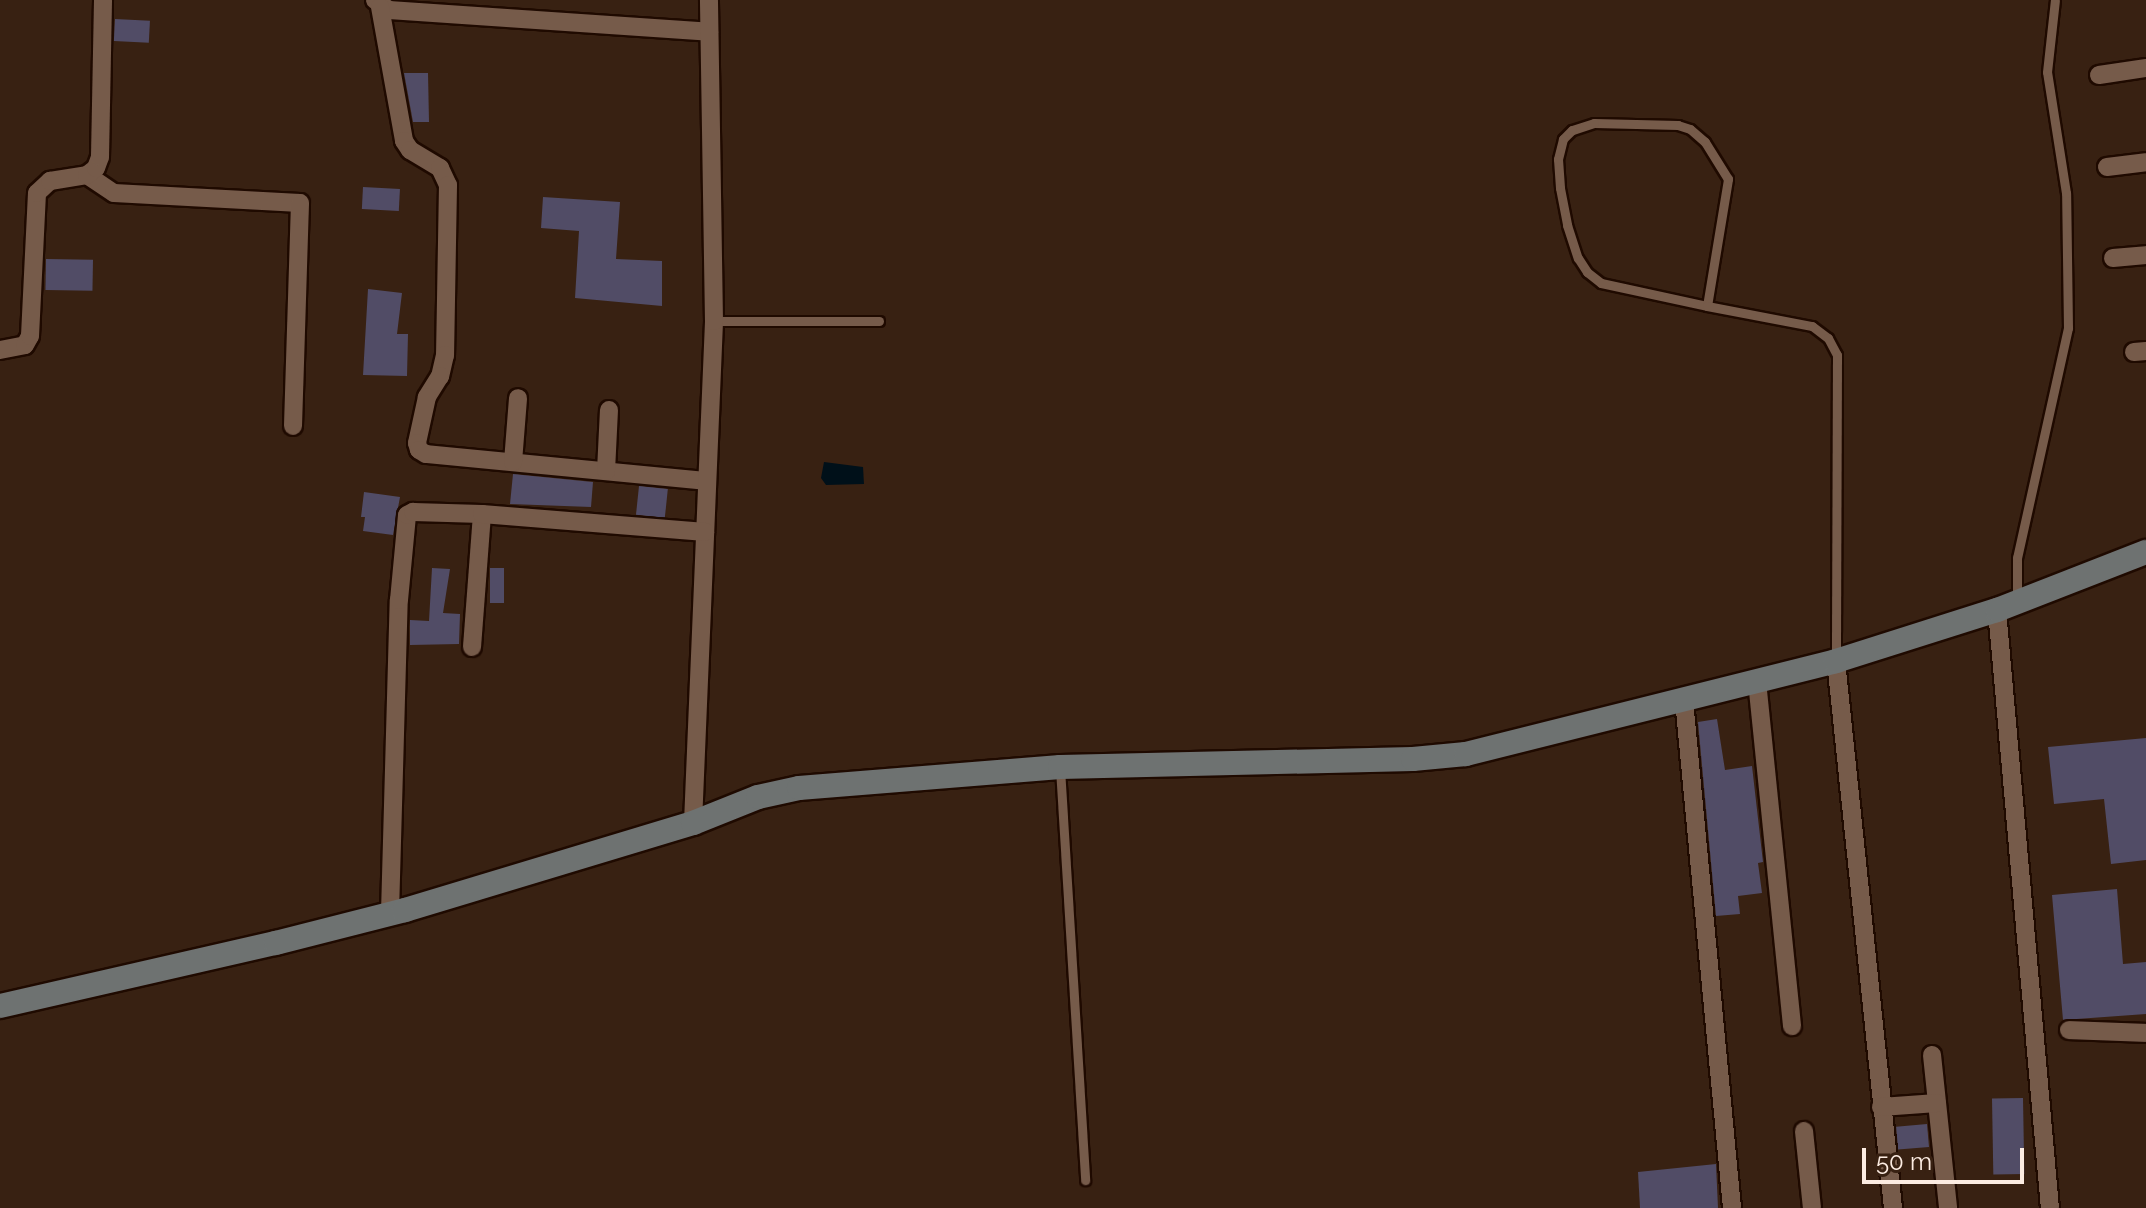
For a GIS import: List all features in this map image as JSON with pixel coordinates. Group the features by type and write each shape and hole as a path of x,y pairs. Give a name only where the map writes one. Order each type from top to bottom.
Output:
{"street":[{"path":"0,350 25,345 30,336 37,193 50,181 87,175 96,168 100,157 103,0"},
{"path":"693,823 714,321 709,0"},
{"path":"707,481 426,454 419,450 417,443 427,397 440,376 445,355 448,185 440,168 410,150 404,141 377,3 709,32"},
{"path":"2099,75 2146,68"},
{"path":"2107,167 2146,162"},
{"path":"87,175 114,193 300,203 293,426"},
{"path":"2113,258 2146,255"},
{"path":"513,462 518,398"},
{"path":"606,471 609,410"},
{"path":"390,913 404,523 413,512 482,514 705,532"},
{"path":"472,647 482,514"},
{"path":"0,1006 276,943 390,913 693,823 758,797 799,788 1060,767 1413,759 1466,754 1836,661 2007,606 2146,552"},
{"path":"2007,606 2050,1208"},
{"path":"1836,661 1893,1208"},
{"path":"1757,681 1792,1026"},
{"path":"1684,700 1732,1208"},
{"path":"2069,1030 2146,1033"},
{"path":"1932,1055 1948,1208"},
{"path":"1881,1107 1937,1103"},
{"path":"1804,1131 1812,1208"}],"lane":[{"path":"2007,606 2068,328 2066,193 2047,72 2055,0"},
{"path":"1707,306 1728,179 1705,142 1690,129 1678,125 1594,123 1572,130 1563,139 1558,159 1560,188 1567,225 1578,258 1587,272 1601,283 1707,306 1812,326 1828,338 1837,355 1836,661"},
{"path":"714,321 879,321"},
{"path":"1060,767 1085,1180"}],"shaded area":[{"path":"824,462 863,467 864,484 826,485 821,478"}],"building":[{"path":"115,19 150,21 149,43 114,41"},
{"path":"404,73 428,73 429,122 413,122"},
{"path":"363,187 400,189 399,211 362,209"},
{"path":"543,197 620,202 616,259 662,261 662,306 575,298 579,231 541,228"},
{"path":"46,259 93,260 92,291 45,290"},
{"path":"368,289 402,293 397,334 408,334 407,376 363,375"},
{"path":"513,474 593,482 591,507 510,504"},
{"path":"639,486 668,489 665,518 636,515"},
{"path":"364,492 400,497 393,535 363,531"},
{"path":"432,568 450,569 443,613 460,614 459,644 410,645 410,620 429,621"},
{"path":"490,568 504,568 504,603 490,603"},
{"path":"1717,719 1725,770 1752,766 1763,862 1758,863 1762,893 1738,896 1740,914 1716,916 1698,722"},
{"path":"2146,738 2146,860 2111,864 2104,799 2054,804 2048,747"},
{"path":"2117,889 2123,964 2146,962 2146,1014 2063,1020 2052,895"},
{"path":"2023,1098 2024,1174 1993,1175 1992,1099"},
{"path":"1927,1124 1929,1147 1898,1150 1896,1127"},
{"path":"1716,1164 1718,1208 1640,1208 1638,1172"}]}
